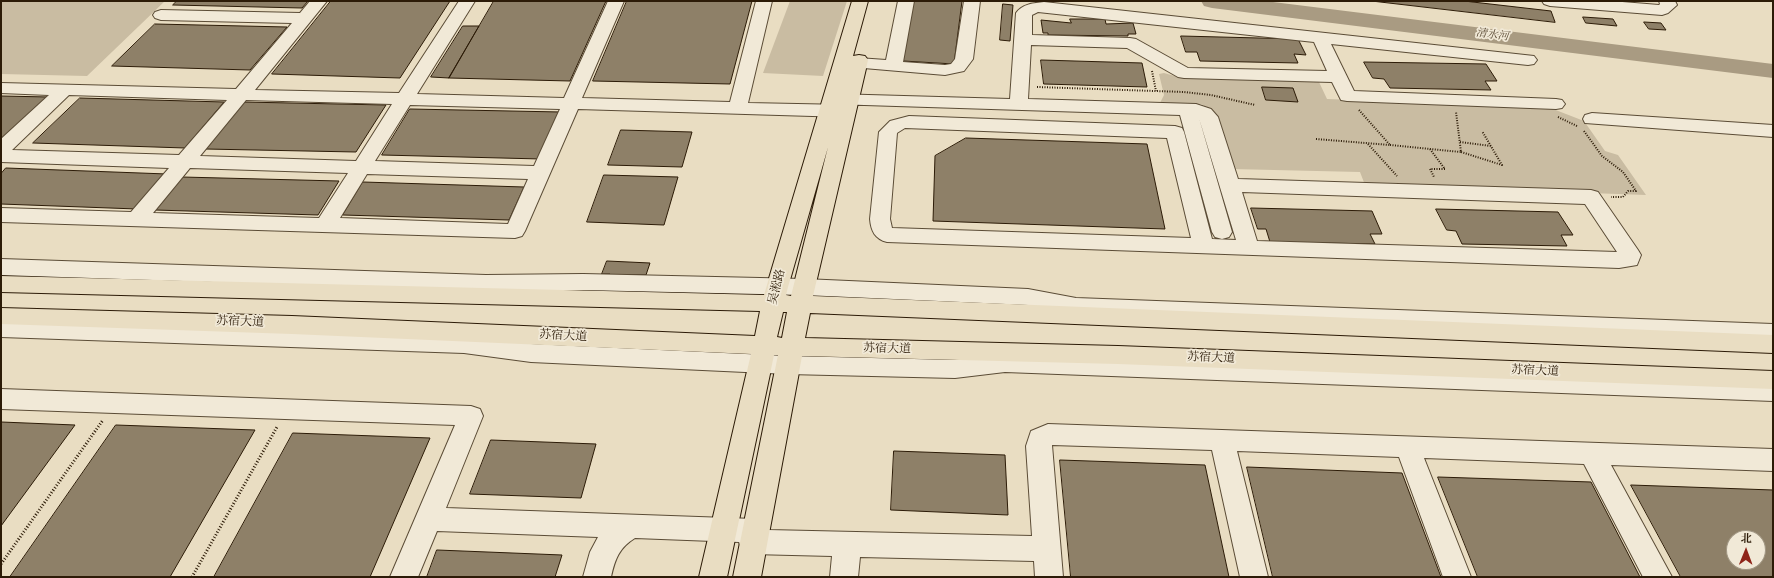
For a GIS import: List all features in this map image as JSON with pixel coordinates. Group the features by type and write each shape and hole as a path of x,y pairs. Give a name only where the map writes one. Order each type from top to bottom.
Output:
{"main road":[{"name":"吴淞路","path":"747,577 753,537 860,1"},
{"name":"吴淞路","path":"713,577 775,295 841,98 858,63 874,1"},
{"path":"1,284 775,295 1773,344"},
{"name":"苏宿大道","path":"1,316 292,325 763,355"},
{"name":"苏宿大道","path":"790,356 1118,355 1773,380"}],"lane":[{"path":"137,219 319,1"},
{"path":"325,225 466,1"},
{"path":"1,215 515,231 616,1"},
{"path":"740,101 764,1"},
{"path":"893,66 906,1"},
{"path":"858,63 950,71 962,65 972,1"},
{"path":"1550,1 1662,10 1669,5 1667,1"},
{"path":"1020,95 1024,13 1034,8 1044,7 1528,60"},
{"path":"162,15 304,18"},
{"path":"1320,37 1347,96 1555,110"},
{"path":"1023,40 1130,43 1184,73 1338,77"},
{"path":"84,90 98,76 253,80 409,92"},
{"path":"1,88 241,94 409,92 740,101 1020,95 1150,109 1188,110 1205,113 1209,117 1249,248"},
{"path":"1,150 64,90"},
{"path":"1188,110 1222,232"},
{"path":"1592,119 1773,131"},
{"path":"1185,173 1205,173 1228,179 1411,191 1591,197 1630,255 1629,260 1249,248 887,235 881,229 888,132 900,123 1175,132 1185,173 1203,246"},
{"path":"1,156 540,173"},
{"path":"1,267 486,283 583,282 775,295"},
{"path":"802,296 1028,296 1076,306 1773,333"},
{"path":"1,328 464,344 531,353 790,356 955,369 1005,363 1773,391"},
{"path":"1,399 471,416 404,577"},
{"path":"1049,577 1039,446 1040,438 1048,434 1773,460"},
{"path":"1222,440 1254,577"},
{"path":"1407,446 1457,577"},
{"path":"1591,453 1658,577"},
{"path":"428,519 723,530 753,537 846,546 1047,549"},
{"path":"597,577 604,549 617,534 632,526"},
{"path":"844,577 846,546"}],"path":[{"path":"1150,109 1156,91 1151,72 1175,68"},
{"path":"1020,95 1156,91 1211,95 1255,105"},
{"path":"1347,96 1390,145"},
{"path":"1461,152 1456,110 1463,110"},
{"path":"1555,110 1581,127 1602,156 1623,172 1636,190 1628,191 1622,197 1591,197"},
{"path":"1316,138 1461,152 1502,165 1482,131"},
{"path":"1460,142 1491,146"},
{"path":"1368,144 1411,191"},
{"path":"1430,149 1432,155 1442,162 1445,169 1430,168 1442,192"},
{"path":"1,564 114,403"},
{"path":"192,577 287,409"}],"shaded area":[{"path":"1,1 165,1 87,76 1,74"},
{"path":"790,1 847,1 823,76 763,73"},
{"path":"1164,73 1182,78 1319,82 1327,99 1548,107 1584,121 1605,151 1618,155 1646,195 1365,185 1360,172 1231,169 1212,110 1201,104 1160,103 1164,95 1159,74"}],"building":[{"path":"177,1 308,1 302,8 173,5"},
{"path":"331,1 450,1 400,78 272,74"},
{"path":"494,1 606,1 570,81 449,78"},
{"path":"627,1 752,1 730,84 593,81"},
{"path":"914,1 962,1 954,64 903,61"},
{"path":"1372,1 1464,1 1551,11 1555,22"},
{"path":"1003,4 1013,5 1010,41 1000,40"},
{"path":"1583,17 1613,19 1617,26 1586,23"},
{"path":"1070,19 1105,19 1106,24 1133,23 1136,34 1128,34 1128,36 1048,35 1048,33 1043,33 1041,20 1071,23"},
{"path":"1644,22 1661,23 1666,30 1649,29"},
{"path":"155,24 287,27 250,70 112,66"},
{"path":"463,26 479,26 449,78 431,77"},
{"path":"1181,36 1298,39 1306,55 1294,54 1298,63 1200,61 1197,52 1186,52"},
{"path":"1041,60 1142,63 1147,87 1044,84"},
{"path":"1364,62 1486,64 1497,81 1485,81 1491,90 1390,88 1384,79 1373,78"},
{"path":"1262,87 1293,88 1298,102 1266,100"},
{"path":"1,96 49,97 1,142"},
{"path":"80,98 224,102 185,148 33,143"},
{"path":"243,102 386,105 356,152 205,149"},
{"path":"410,109 561,112 541,159 382,155"},
{"path":"621,130 692,132 682,167 608,165"},
{"path":"966,138 1147,144 1165,229 933,221 935,156"},
{"path":"6,168 167,174 137,209 1,204 1,174"},
{"path":"604,175 678,177 664,225 587,222"},
{"path":"182,177 339,181 318,215 155,210"},
{"path":"363,182 524,187 509,220 343,215"},
{"path":"1251,208 1372,211 1382,234 1370,234 1375,244 1270,242 1266,229 1258,229"},
{"path":"1436,209 1558,212 1573,235 1561,235 1567,246 1462,244 1456,231 1447,230"},
{"path":"607,261 650,263 646,275 629,275 628,278 608,278 610,274 602,274"},
{"path":"1,422 75,425 1,526"},
{"path":"116,425 255,430 170,577 10,577"},
{"path":"293,433 430,438 370,577 214,577"},
{"path":"491,440 596,444 581,498 470,494"},
{"path":"894,451 1005,455 1008,515 891,510"},
{"path":"1060,460 1205,465 1229,577 1071,577"},
{"path":"1247,467 1402,473 1441,577 1273,577"},
{"path":"1438,477 1591,482 1640,577 1478,577"},
{"path":"1631,485 1773,490 1773,577 1681,577"},
{"path":"437,550 562,555 555,577 427,577"}],"waterway":[{"name":"清水河","path":"1212,1 1773,71"}]}
